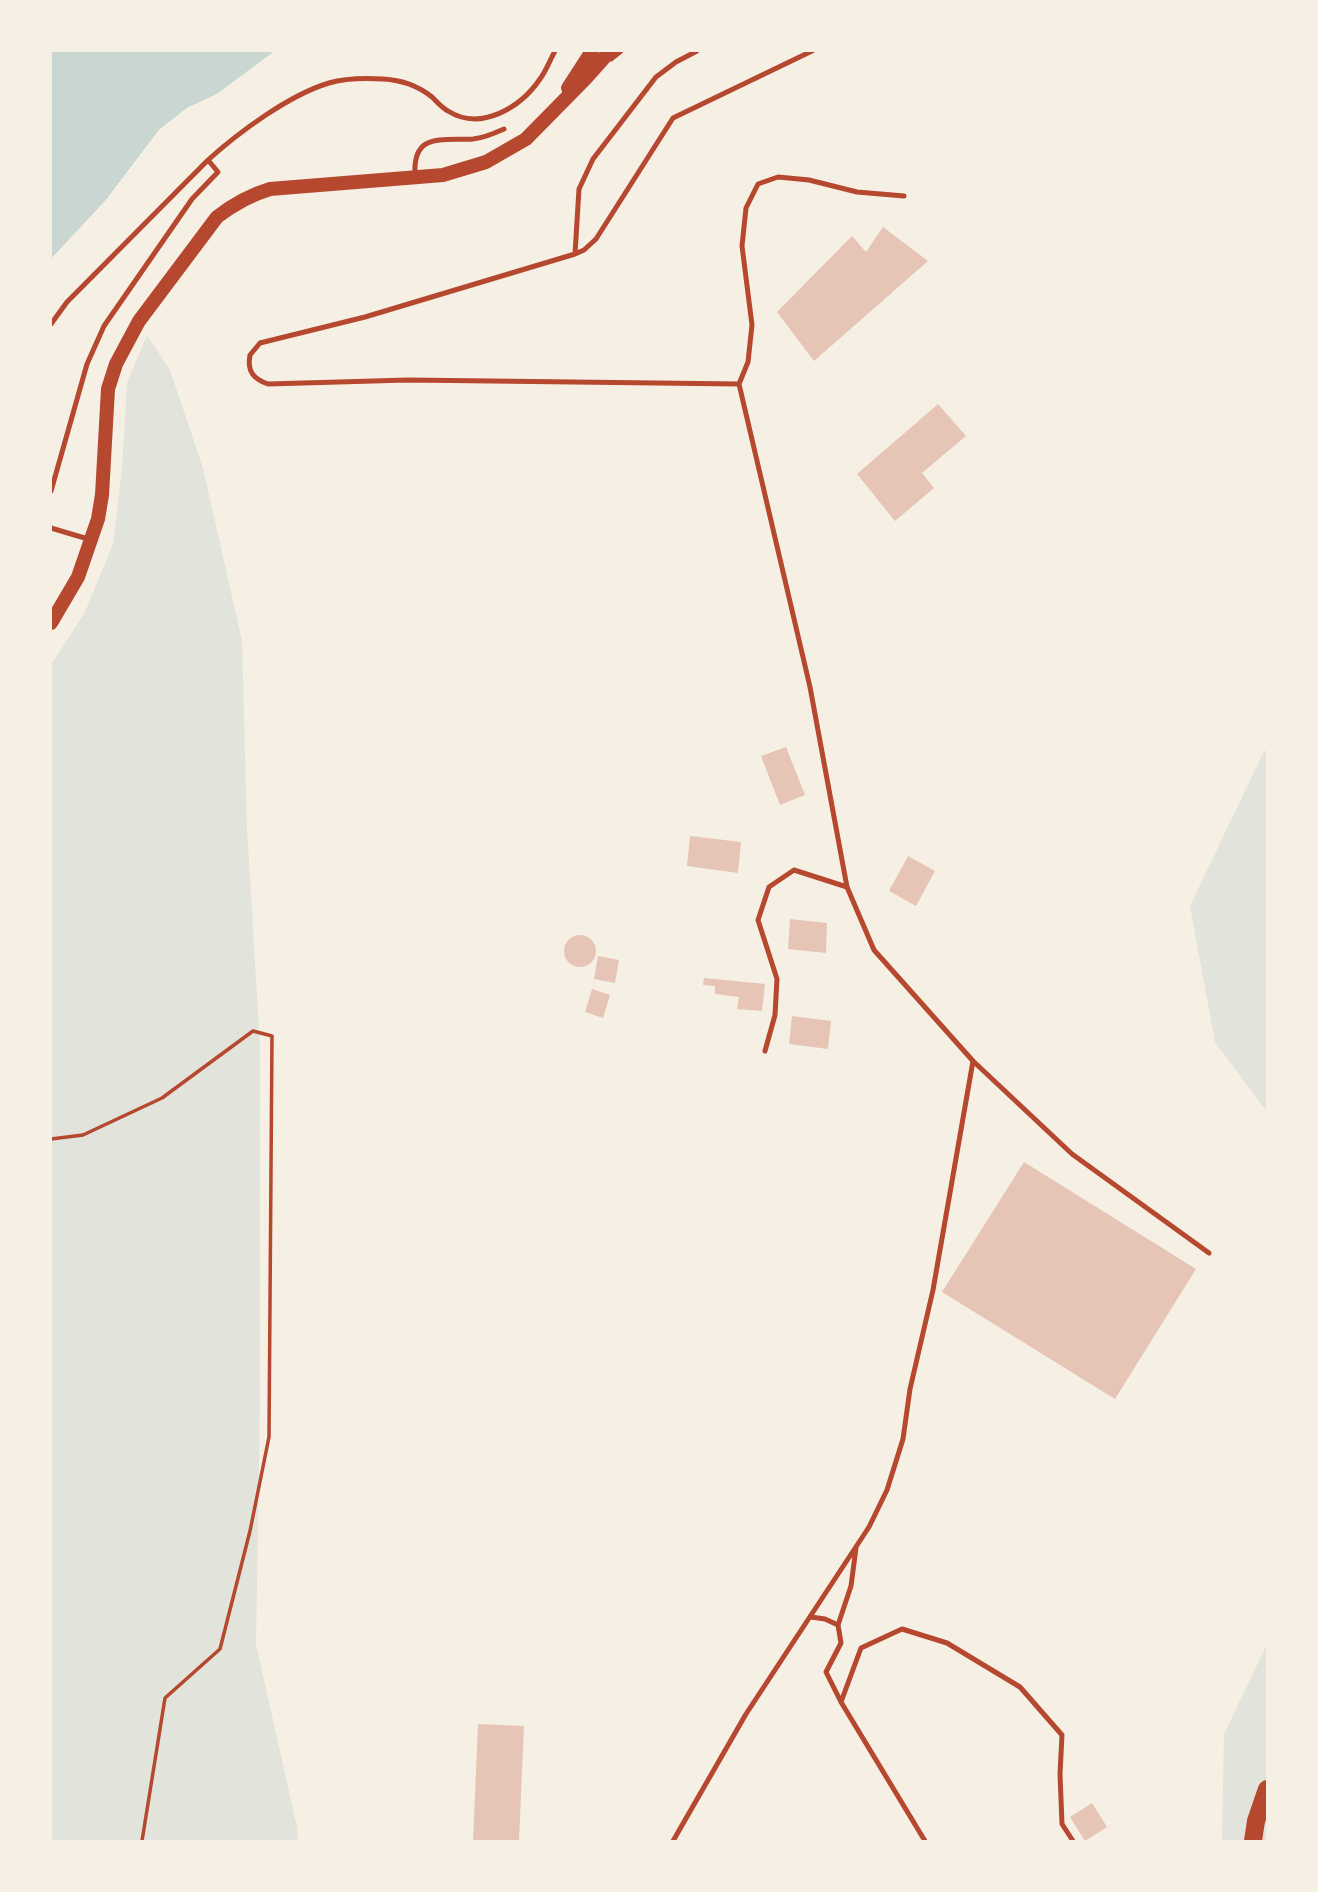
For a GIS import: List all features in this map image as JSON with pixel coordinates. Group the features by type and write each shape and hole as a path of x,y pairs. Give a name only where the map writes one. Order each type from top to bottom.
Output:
{"main road":[{"path":"554,110 592,51"},
{"path":"51,623 78,577 92,540 102,495 108,389 116,364 139,321 217,217 232,205 270,189 461,171 498,157 526,139 610,51"},
{"path":"1253,1841 1256,1821 1267,1789"}],"lane":[{"path":"51,324 67,302 208,160 250,126 310,89 349,79 405,82 429,94 448,112 468,118 485,118 502,113 524,98 540,79 555,51"},
{"path":"586,78 621,51"},
{"path":"575,254 579,189 593,159 656,77 697,51"},
{"path":"739,384 408,380 268,384 258,381 249,370 250,355 260,343 365,317 584,250 596,239 673,118 812,51"},
{"path":"415,177 416,155 423,145 444,139 482,137 504,129"},
{"path":"51,491 83,375 104,326 192,199 218,172 208,160"},
{"path":"904,196 857,192 809,180 778,177 758,184 746,208 742,246 752,325 748,362 739,384 810,687 847,887 874,950 973,1061 1072,1154 1209,1253"},
{"path":"51,528 92,540"},
{"path":"765,1051 775,1014 777,979 758,920 769,887 794,870 847,887"},
{"path":"673,1841 746,1714 856,1546 887,1489 903,1439 910,1389 933,1290 973,1061"},
{"path":"856,1546 851,1586 838,1625 841,1643 826,1672 841,1702 925,1841"},
{"path":"811,1617 838,1625"},
{"path":"841,1702 861,1648 902,1629 947,1643 1020,1687 1062,1735 1062,1824 1073,1841"}],"path":[{"path":"51,1139 83,1135 162,1098 253,1031 272,1036 269,1437 250,1531 220,1648 166,1698 142,1841"}],"shaded area":[{"path":"51,51 275,51 217,94 187,108 159,130 106,200 51,259"},
{"path":"147,335 170,370 203,468 242,641 247,828 260,1046 260,1401 256,1644 298,1841 51,1841 51,665 85,612 113,544 122,468 127,383"},
{"path":"1264,751 1267,751 1267,1112 1215,1042 1190,906"},
{"path":"1267,1644 1267,1841 1222,1841 1224,1734"}],"pier":[{"path":"275,51 279,51 219,97 189,111 161,132 108,202 51,263 51,259 106,200 159,130 187,108 217,94"}],"building":[{"path":"883,227 928,261 814,361 777,312 852,236 866,252"},
{"path":"938,404 966,436 922,473 934,488 895,521 857,474"},
{"path":"786,747 805,795 780,805 761,756"},
{"path":"690,836 741,842 738,873 687,866"},
{"path":"908,856 935,871 916,906 889,891"},
{"path":"790,919 827,923 826,953 788,949"},
{"path":"580,935 592,939 596,951 592,963 580,967 568,963 564,951 568,939"},
{"path":"598,956 619,960 615,983 594,979"},
{"path":"704,978 765,984 762,1011 737,1009 739,997 715,994 715,986 703,985"},
{"path":"592,989 610,995 603,1018 585,1012"},
{"path":"792,1016 831,1021 828,1049 789,1044"},
{"path":"1024,1162 1196,1269 1115,1399 942,1292"},
{"path":"478,1724 524,1726 519,1841 473,1841"},
{"path":"1092,1803 1107,1827 1085,1841 1070,1817"}]}
